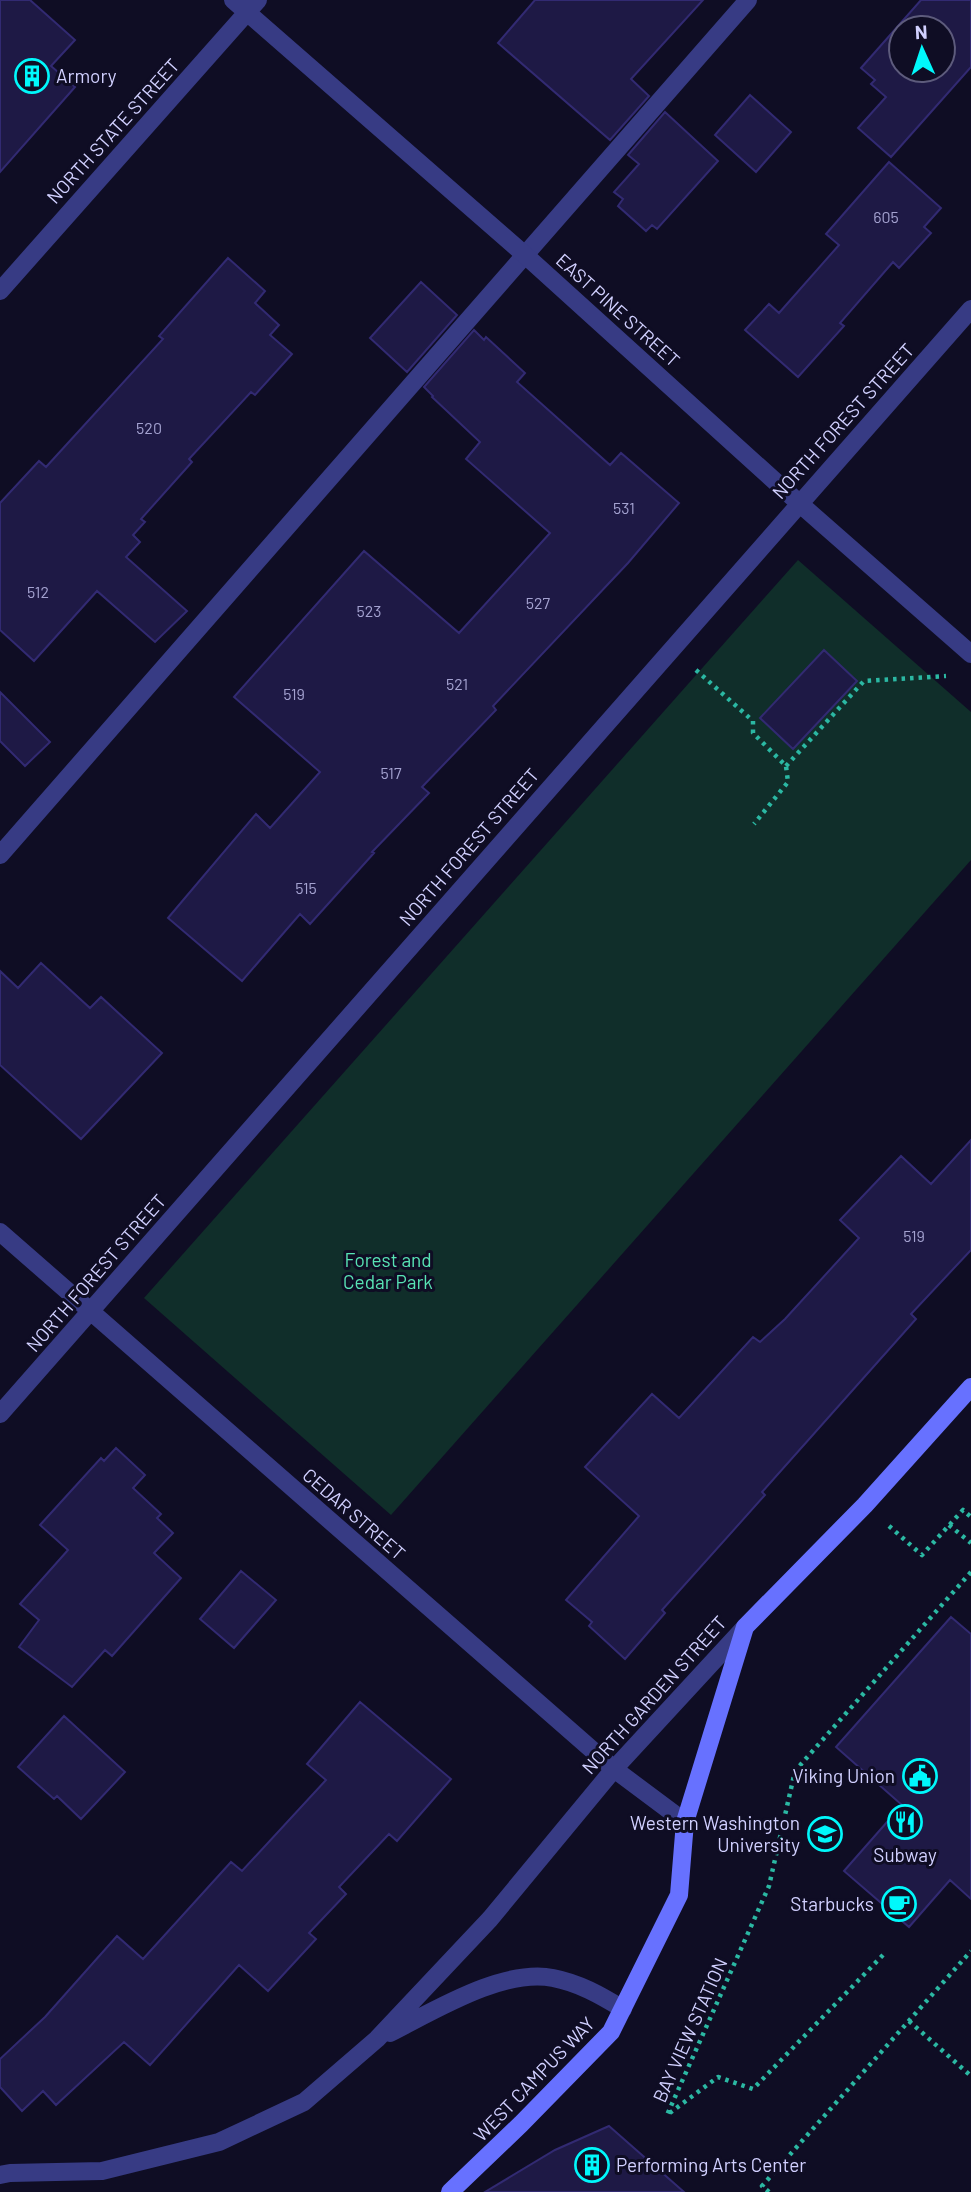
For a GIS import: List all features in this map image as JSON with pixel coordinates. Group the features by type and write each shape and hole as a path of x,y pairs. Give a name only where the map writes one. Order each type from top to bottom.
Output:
{"street":[{"name":"EAST PINE STREET","path":"233,0 253,6 799,503 971,654"},
{"path":"0,855 748,0"},
{"name":"NORTH STATE STREET","path":"0,291 253,6"},
{"name":"NORTH FOREST STREET","path":"0,1414 971,309"},
{"name":"CEDAR STREET","path":"0,1232 614,1769 685,1822"},
{"name":"NORTH GARDEN STREET","path":"0,2175 102,2171 219,2142 304,2102 377,2039 490,1919 614,1769 745,1627 865,1505 971,1387"},
{"name":"WEST CAMPUS WAY","path":"450,2192 611,2032 679,1895 685,1822 745,1627"},
{"name":"NORTH GARDEN STREET","path":"377,2039 460,1998 507,1980 551,1977 590,1989 623,2008"}],"path":[{"path":"672,648 753,721 753,733 786,766 788,782 754,824"},
{"path":"786,766 864,681 953,676"},
{"path":"865,1505 922,1555 962,1510 971,1517"},
{"path":"949,1525 971,1544"},
{"name":"BAY VIEW STATION","path":"883,1955 753,2089 718,2077 667,2115 769,1886 795,1772 971,1572"},
{"path":"769,2192 762,2186 971,1951"},
{"path":"909,2021 971,2076"}],"green space":[{"name":"Forest and Cedar Park","path":"798,560 971,712 971,860 391,1515 144,1298"}],"building":[{"name":"Armory","path":"0,0 30,0 75,40 51,66 75,87 0,172"},
{"path":"535,0 703,0 631,79 649,96 610,140 498,43"},
{"path":"921,0 971,0 971,67 957,83 957,14 909,14"},
{"path":"887,39 887,84 956,84 891,157 858,128 886,97 871,84 875,80 861,68"},
{"path":"750,95 791,132 756,172 715,135"},
{"path":"665,112 718,161 657,229 652,225 646,231 618,206 623,199 614,192 639,164 628,155"},
{"path":"889,162 941,208 924,227 931,233 899,268 893,262 840,323 844,326 798,377 745,330 769,304 779,313 839,245 826,234"},
{"path":"228,258 265,291 255,303 279,325 270,335 292,354 255,395 251,392 189,459 192,462 141,519 145,522 133,535 140,542 126,557 187,611 155,642 97,591 34,661 0,630 0,503 39,461 46,467 163,339 159,336"},
{"path":"421,282 457,315 407,372 370,338"},
{"path":"474,330 484,340 486,337 525,373 517,382 610,465 621,453 679,503 628,563 493,706 496,710 422,787 429,793 372,852 374,853 310,924 300,914 242,981 168,918 256,814 270,828 320,772 234,697 364,551 459,633 550,533 466,459 480,442 424,387"},
{"path":"824,650 857,681 793,749 760,718"},
{"path":"0,692 50,742 25,766 0,741"},
{"path":"41,963 90,1008 101,997 162,1053 81,1139 0,1065 0,971 18,988"},
{"path":"971,1140 971,1250 911,1314 916,1319 762,1492 765,1495 662,1610 665,1613 625,1659 589,1626 592,1622 566,1600 639,1516 585,1467 652,1394 679,1418 753,1337 760,1342 785,1319 859,1238 840,1220 901,1156 931,1184"},
{"path":"116,1448 145,1475 133,1488 161,1514 157,1518 173,1533 154,1553 181,1578 112,1656 105,1650 72,1687 19,1647 39,1620 20,1604 68,1550 40,1525 101,1458 104,1461"},
{"path":"241,1571 276,1600 234,1648 200,1619"},
{"name":"Viking Union","path":"951,1617 971,1634 971,1899 950,1880 909,1927 844,1871 902,1805 836,1747"},
{"path":"360,1702 451,1779 397,1841 389,1834 339,1887 346,1894 309,1933 316,1939 268,1991 239,1965 150,2065 124,2042 56,2105 43,2091 22,2111 0,2087 0,2059 45,2017 117,1936 143,1959 231,1862 242,1871 326,1780 307,1764"},
{"path":"64,1716 125,1772 81,1819 57,1796 54,1799 18,1767"},
{"name":"Performing Arts Center","path":"609,2126 684,2192 485,2192 555,2150"}],"place":[{"name":"Armory","path":"32,76"},
{"name":"Viking Union","path":"920,1776"},
{"name":"Subway","path":"905,1822"},
{"name":"Western Washington University","path":"825,1834"},
{"name":"Starbucks","path":"899,1904"},
{"name":"Performing Arts Center","path":"592,2165"}]}
